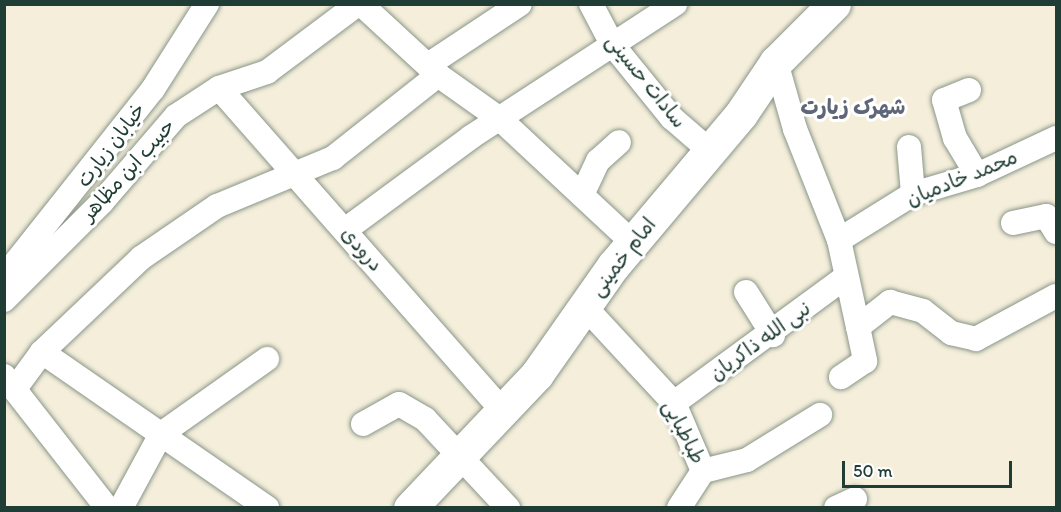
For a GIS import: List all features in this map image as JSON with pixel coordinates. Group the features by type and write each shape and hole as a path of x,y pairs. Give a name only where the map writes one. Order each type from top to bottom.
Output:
{"street":[{"name":"خیابان زیارت","path":"4,277 153,89 207,4"},
{"path":"107,507 10,381 150,251 217,206 297,176 333,158 433,70 520,4"},
{"name":"سادات حسینی","path":"591,4 612,44 672,118 710,151"},
{"path":"345,230 500,119 675,4"},
{"name":"امام خمینی","path":"410,507 537,374 633,243 710,151 776,63 834,4"},
{"path":"349,7 500,119 633,243"},
{"name":"حبیب ابن مظاهر","path":"4,300 102,202 176,116 219,88 267,72 349,7"},
{"path":"776,63 795,129 840,240 844,278 865,362 841,377"},
{"name":"درودی","path":"219,88 504,411"},
{"path":"969,90 944,100 955,138 977,175"},
{"name":"محمد خادمیان","path":"840,240 913,194 977,175 1056,138"},
{"path":"582,195 598,161 619,142"},
{"path":"909,147 913,194"},
{"path":"1013,223 1046,216 1056,232"},
{"name":"نبی الله ذاکریان","path":"674,403 773,335 844,278"},
{"path":"746,292 773,335"},
{"path":"858,327 890,302 923,311 951,333 976,339 1056,296"},
{"name":"طباطبایی","path":"585,307 674,403 704,471 679,507"},
{"path":"42,352 267,507"},
{"path":"121,507 161,435 267,359"},
{"path":"363,424 399,404 425,419 462,455 508,507"},
{"path":"704,471 747,460 820,416"}],"district":[{"name":"شهرک زیارت","path":"853,107"}]}
